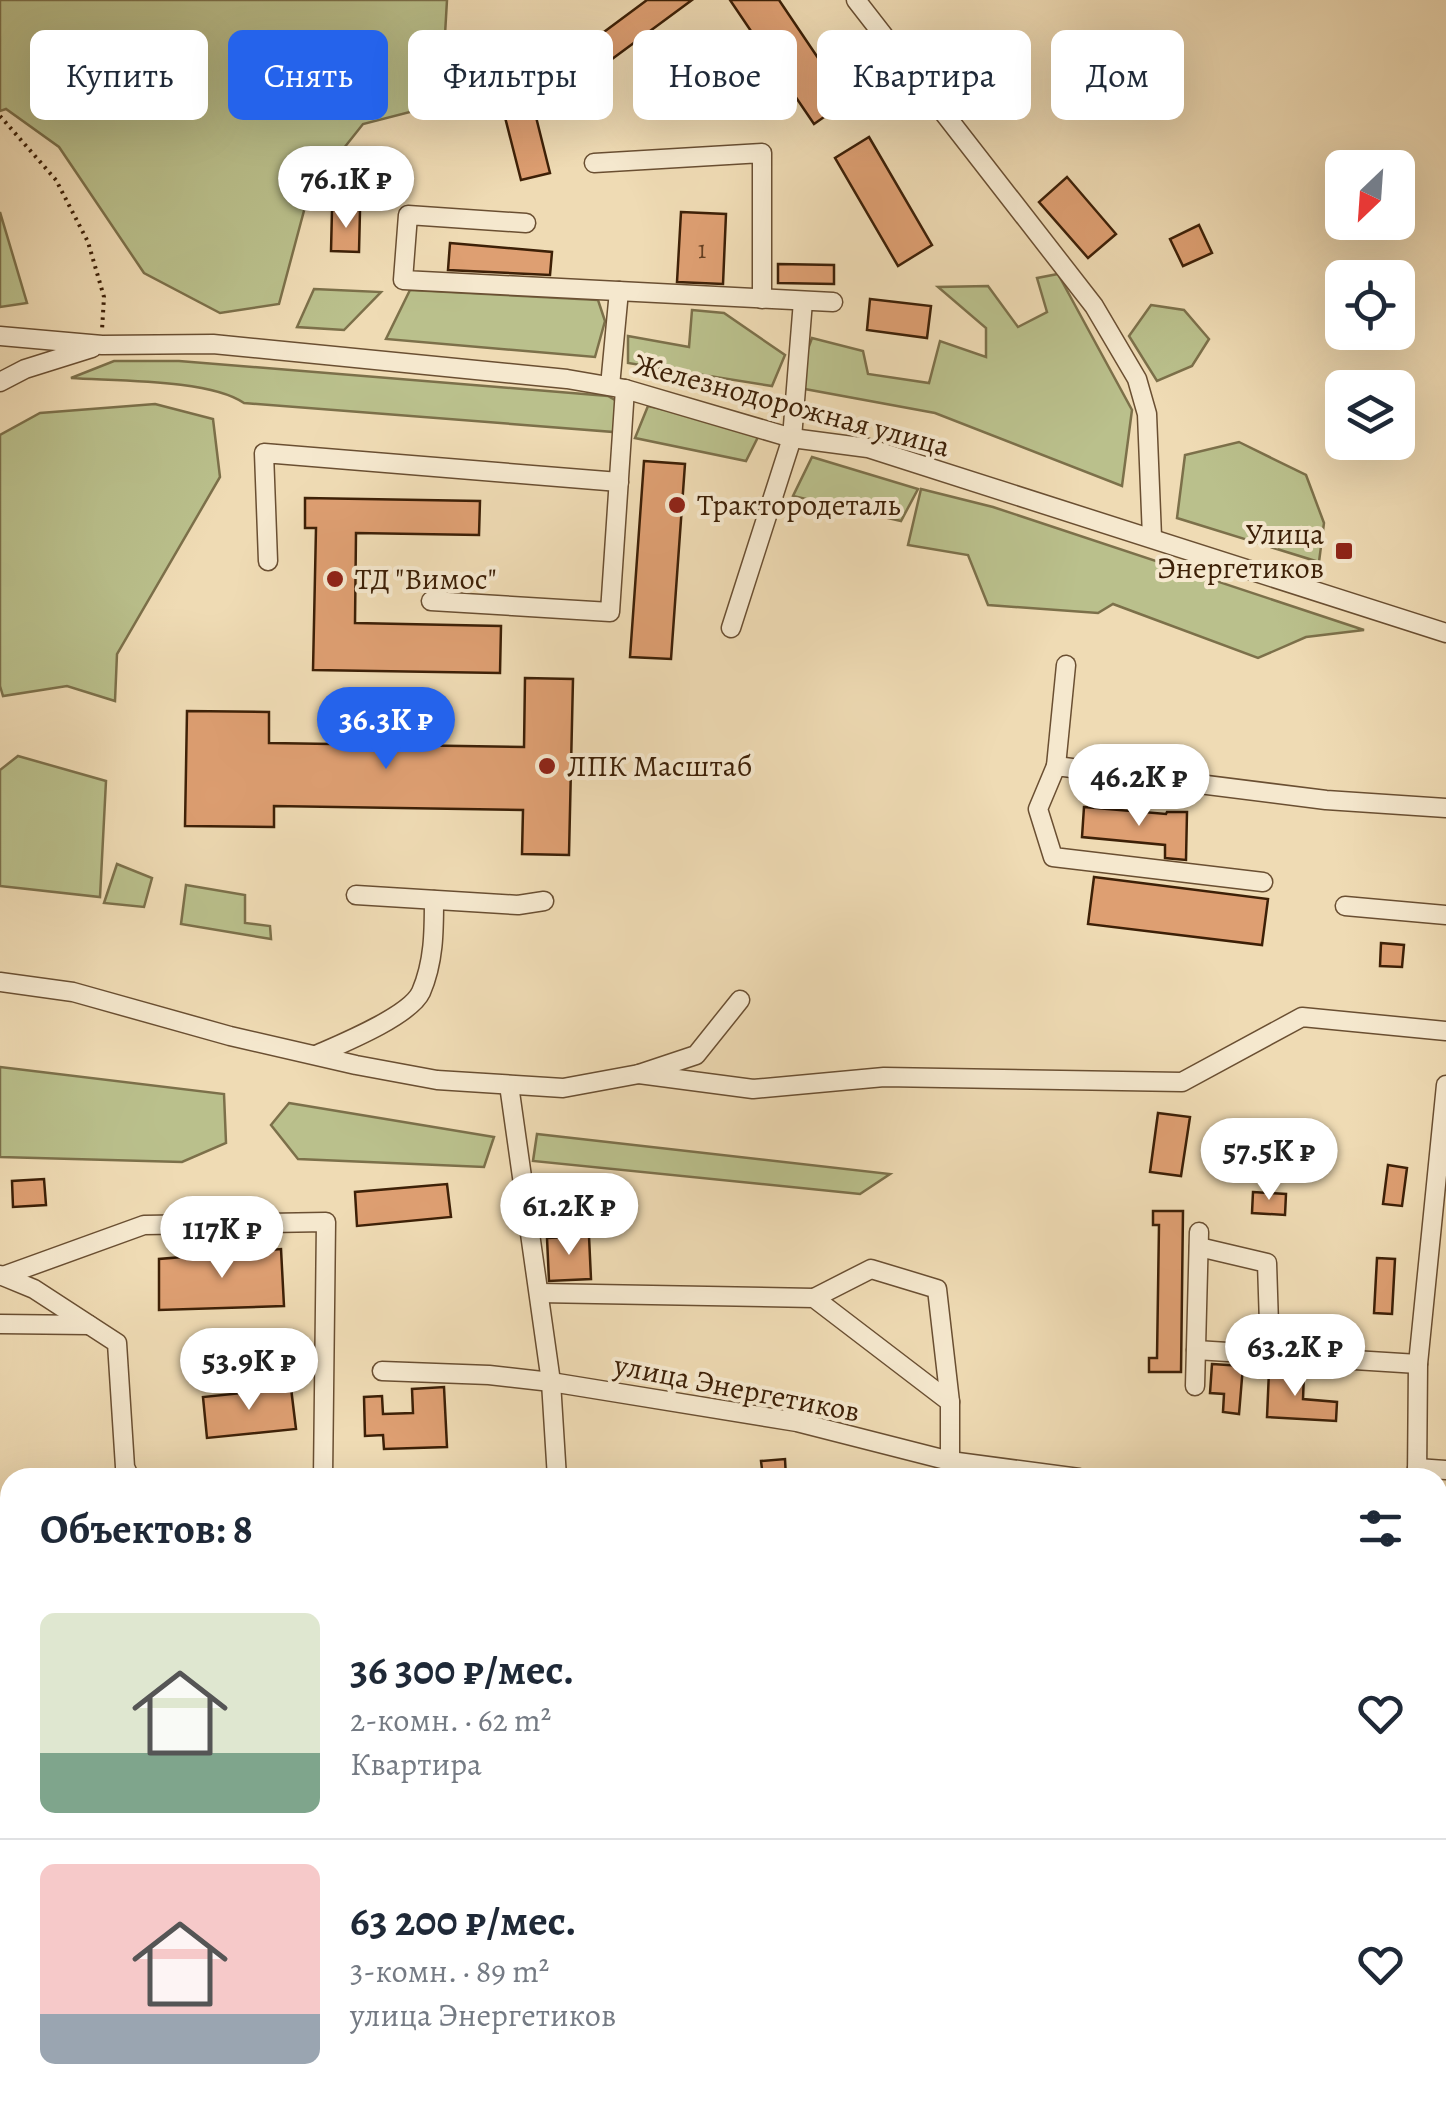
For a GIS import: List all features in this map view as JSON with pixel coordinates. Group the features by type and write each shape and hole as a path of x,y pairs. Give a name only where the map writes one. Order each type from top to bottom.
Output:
{"street":[{"path":"856,0 1094,306 1137,379 1147,414 1152,537"},
{"path":"594,163 762,154 762,298"},
{"path":"526,223 408,215 403,280 833,302"},
{"path":"431,601 610,612 619,482 619,291"},
{"path":"731,628 792,438 803,301"},
{"path":"0,336 102,344"},
{"path":"0,382 25,369 102,344"},
{"name":"Железнодорожная улица","path":"102,344 213,344 617,387 792,438 868,448 1446,633"},
{"path":"268,561 264,453 619,482"},
{"path":"1066,665 1056,766 1038,809 1053,857 1263,882"},
{"path":"1056,766 1326,800 1446,808"},
{"path":"356,895 518,905 544,902"},
{"path":"316,1056 375,1029 420,996 434,951 434,900"},
{"path":"1346,906 1446,916"},
{"path":"0,982 74,992 230,1036 437,1080 562,1088 639,1074 696,1055 740,1000"},
{"path":"639,1074 753,1089 884,1077 1182,1082 1302,1017 1446,1032"},
{"path":"1417,1468 1418,1364 1438,1252 1446,1084"},
{"path":"509,1085 551,1382 556,1468"},
{"path":"1,1276 144,1225 326,1222 323,1468"},
{"path":"1194,1386 1199,1240 1267,1262 1270,1355"},
{"path":"539,1294 814,1298 872,1270 936,1288 950,1402 950,1461"},
{"path":"1,1276 34,1289 117,1343 125,1468"},
{"path":"814,1298 950,1402"},
{"path":"0,1324 90,1326"},
{"path":"1196,1350 1418,1364"},
{"name":"улица Энергетиков","path":"382,1371 489,1374 551,1382 797,1422 950,1461 1003,1468"}],"path":[{"path":"0,116 56,180 88,242 104,297 102,344"}],"green space":[{"path":"0,0 447,0 445,30 408,30 408,112 388,118 388,30 228,30 228,120 379,120 363,124 309,192 279,304 220,313 144,273 59,147 6,109 0,111"},
{"path":"0,212 27,303 0,307"},
{"path":"1058,274 1132,410 1122,486 935,413 794,387 812,338 863,351 868,374 929,383 940,341 986,357 986,328 938,287 988,286 1018,327 1047,312 1037,278"},
{"path":"314,289 381,292 344,330 297,327"},
{"path":"410,290 598,300 605,321 595,357 386,339"},
{"path":"1151,305 1184,310 1209,339 1192,366 1157,381 1129,336"},
{"path":"692,310 724,313 785,355 772,386 628,363 628,336 689,347"},
{"path":"114,361 179,361 608,396 620,403 627,433 244,403 229,395 186,385 71,378"},
{"path":"155,404 213,419 220,477 117,654 115,701 67,686 3,696 0,435 40,413"},
{"path":"648,406 761,431 746,461 635,438"},
{"path":"1239,442 1306,475 1324,523 1319,562 1177,518 1185,455"},
{"path":"812,457 918,489 901,521 793,496"},
{"path":"921,489 993,507 1364,630 1306,637 1258,658 1113,604 1098,613 988,605 968,555 908,545"},
{"path":"18,756 106,781 100,897 0,886 0,770"},
{"path":"117,864 152,878 144,907 104,903"},
{"path":"186,885 245,895 245,923 270,926 271,939 181,924"},
{"path":"0,1067 224,1094 226,1143 182,1162 0,1157"},
{"path":"289,1103 494,1137 484,1167 298,1159 271,1125"},
{"path":"537,1134 890,1174 860,1194 533,1161"}],"building":[{"path":"647,0 692,0 651,30 633,30 633,44 613,58 613,30 607,30"},
{"path":"730,0 779,0 817,56 820,120 814,124 797,99 797,30 750,30"},
{"path":"506,120 537,120 550,173 521,180"},
{"path":"869,137 932,245 898,266 835,158"},
{"path":"1067,177 1116,234 1088,258 1039,202"},
{"path":"332,210 360,210 359,252 331,251"},
{"path":"681,212 726,214 723,284 677,282"},
{"path":"1199,225 1212,253 1183,266 1170,239"},
{"path":"450,243 552,252 550,275 448,270"},
{"path":"778,264 834,265 834,284 778,283"},
{"path":"870,299 931,306 927,338 867,330"},
{"path":"644,461 685,464 671,659 630,657"},
{"name":"ТД \"Вимос\"","path":"305,498 480,501 479,535 356,533 355,623 501,626 500,673 313,670 316,528 305,528"},
{"path":"525,678 573,679 569,855 522,854 523,810 274,806 274,827 185,826 187,711 269,712 269,743 524,747"},
{"path":"1084,807 1166,814 1187,812 1186,860 1165,858 1165,845 1082,837"},
{"path":"1094,877 1268,899 1262,945 1088,924"},
{"path":"1381,943 1404,945 1402,967 1380,966"},
{"path":"1158,1113 1190,1117 1181,1176 1150,1172"},
{"path":"1388,1165 1407,1168 1402,1206 1383,1204"},
{"path":"44,1179 46,1205 13,1207 12,1181"},
{"path":"447,1184 451,1217 357,1226 355,1192"},
{"path":"1253,1192 1286,1194 1285,1215 1252,1213"},
{"path":"1153,1211 1183,1211 1181,1372 1149,1372 1149,1358 1157,1358 1159,1225 1153,1225"},
{"path":"589,1236 591,1279 549,1281 547,1238"},
{"path":"281,1249 284,1306 159,1310 159,1259"},
{"path":"1377,1258 1395,1259 1392,1314 1374,1313"},
{"path":"1212,1364 1243,1366 1239,1414 1223,1412 1224,1394 1210,1393"},
{"path":"1269,1371 1304,1373 1303,1399 1337,1402 1336,1421 1267,1417"},
{"path":"444,1387 447,1447 384,1449 383,1435 365,1436 364,1397 382,1396 383,1414 413,1413 412,1389"},
{"path":"291,1388 296,1429 207,1438 203,1397"},
{"path":"785,1459 785,1468 762,1468 761,1461"}],"place":[{"name":"Трактородеталь","path":"677,505"},
{"name":"Улица Энергетиков","path":"1344,551"},
{"name":"ТД \"Вимос\"","path":"335,579"},
{"name":"ЛПК Масштаб","path":"547,766"}]}
